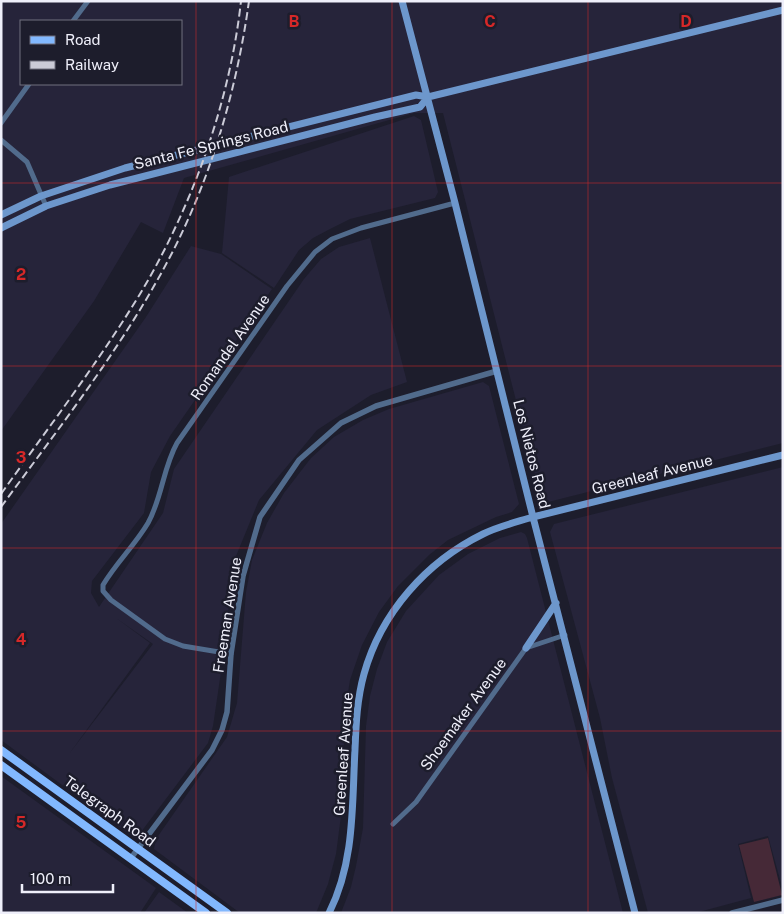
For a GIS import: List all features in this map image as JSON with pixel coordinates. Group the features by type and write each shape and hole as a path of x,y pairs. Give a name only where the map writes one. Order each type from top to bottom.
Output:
{"main road":[{"name":"Los Nietos Road","path":"402,1 635,913"},
{"name":"Santa Fe Springs Road","path":"1,214 41,196 125,168 416,94 428,97 783,10"},
{"name":"Santa Fe Springs Road","path":"1,228 46,206 110,185 341,125 420,107 428,97"},
{"path":"339,114 341,125"},
{"name":"Greenleaf Avenue","path":"329,913 338,893 349,849 358,701 368,660 384,626 402,599 420,579 450,554 484,534 533,517 783,455"},
{"path":"526,648 556,603"},
{"name":"Telegraph Road","path":"1,750 227,913"},
{"name":"Telegraph Road","path":"1,765 206,913"}],"street":[{"path":"74,20 88,1"},
{"path":"1,123 28,85"},
{"path":"1,140 27,162 46,206"},
{"name":"Romandel Avenue","path":"231,654 183,646 165,639 111,600 103,591 103,585 148,522 157,500 170,456 177,443 277,300 315,252 332,239 361,228 455,203"},
{"name":"Freeman Avenue","path":"131,858 212,750 222,730 227,712 231,654 243,576 260,517 299,460 341,423 376,406 497,370"},
{"path":"526,648 565,635"},
{"name":"Shoemaker Avenue","path":"393,824 416,802 526,648"},
{"path":"732,913 783,900"}],"shaded area":[{"path":"1,1 783,1 783,443 548,502 541,499 443,113 414,113 184,178 163,233 141,222 94,301 1,431"},
{"path":"414,116 421,120 438,192 435,198 350,219 313,238 299,250 274,288 222,253 229,177"},
{"path":"370,238 407,382 371,395 317,430 259,500 234,561 222,665 213,726 208,743 141,832 134,834 126,832 1,740 1,524 146,317 191,246 221,254 272,289 170,436 151,472 144,513 92,581 91,593 99,607 163,513 174,469 304,279 321,259 339,247","holes":["116,618 153,644 69,754 150,643"]},
{"path":"483,382 489,386 519,504 512,512 496,517 448,540 429,555 398,586 379,612 362,645 350,680 345,712 342,808 336,854 328,884 316,913 240,913 154,849 156,839 227,737 237,703 246,592 252,560 267,523 284,493 311,458 334,437 363,420 389,409"},
{"path":"783,467 783,890 768,836 738,844 751,898 695,913 648,913 612,778 600,718 550,532 554,524"},
{"path":"521,532 527,538 623,913 341,913 351,887 363,828 366,726 370,696 387,642 406,611 439,575 468,554 500,538"},
{"path":"1,776 156,888 140,913 1,913"},
{"path":"768,838 782,895 754,902 739,845"},
{"path":"159,892 188,913 144,913"}],"railway":[{"path":"1,494 124,320 159,261 192,190 218,115 236,39 241,1"},
{"path":"1,507 113,352 154,287 172,253 199,193 221,130 238,66 249,1"}]}
